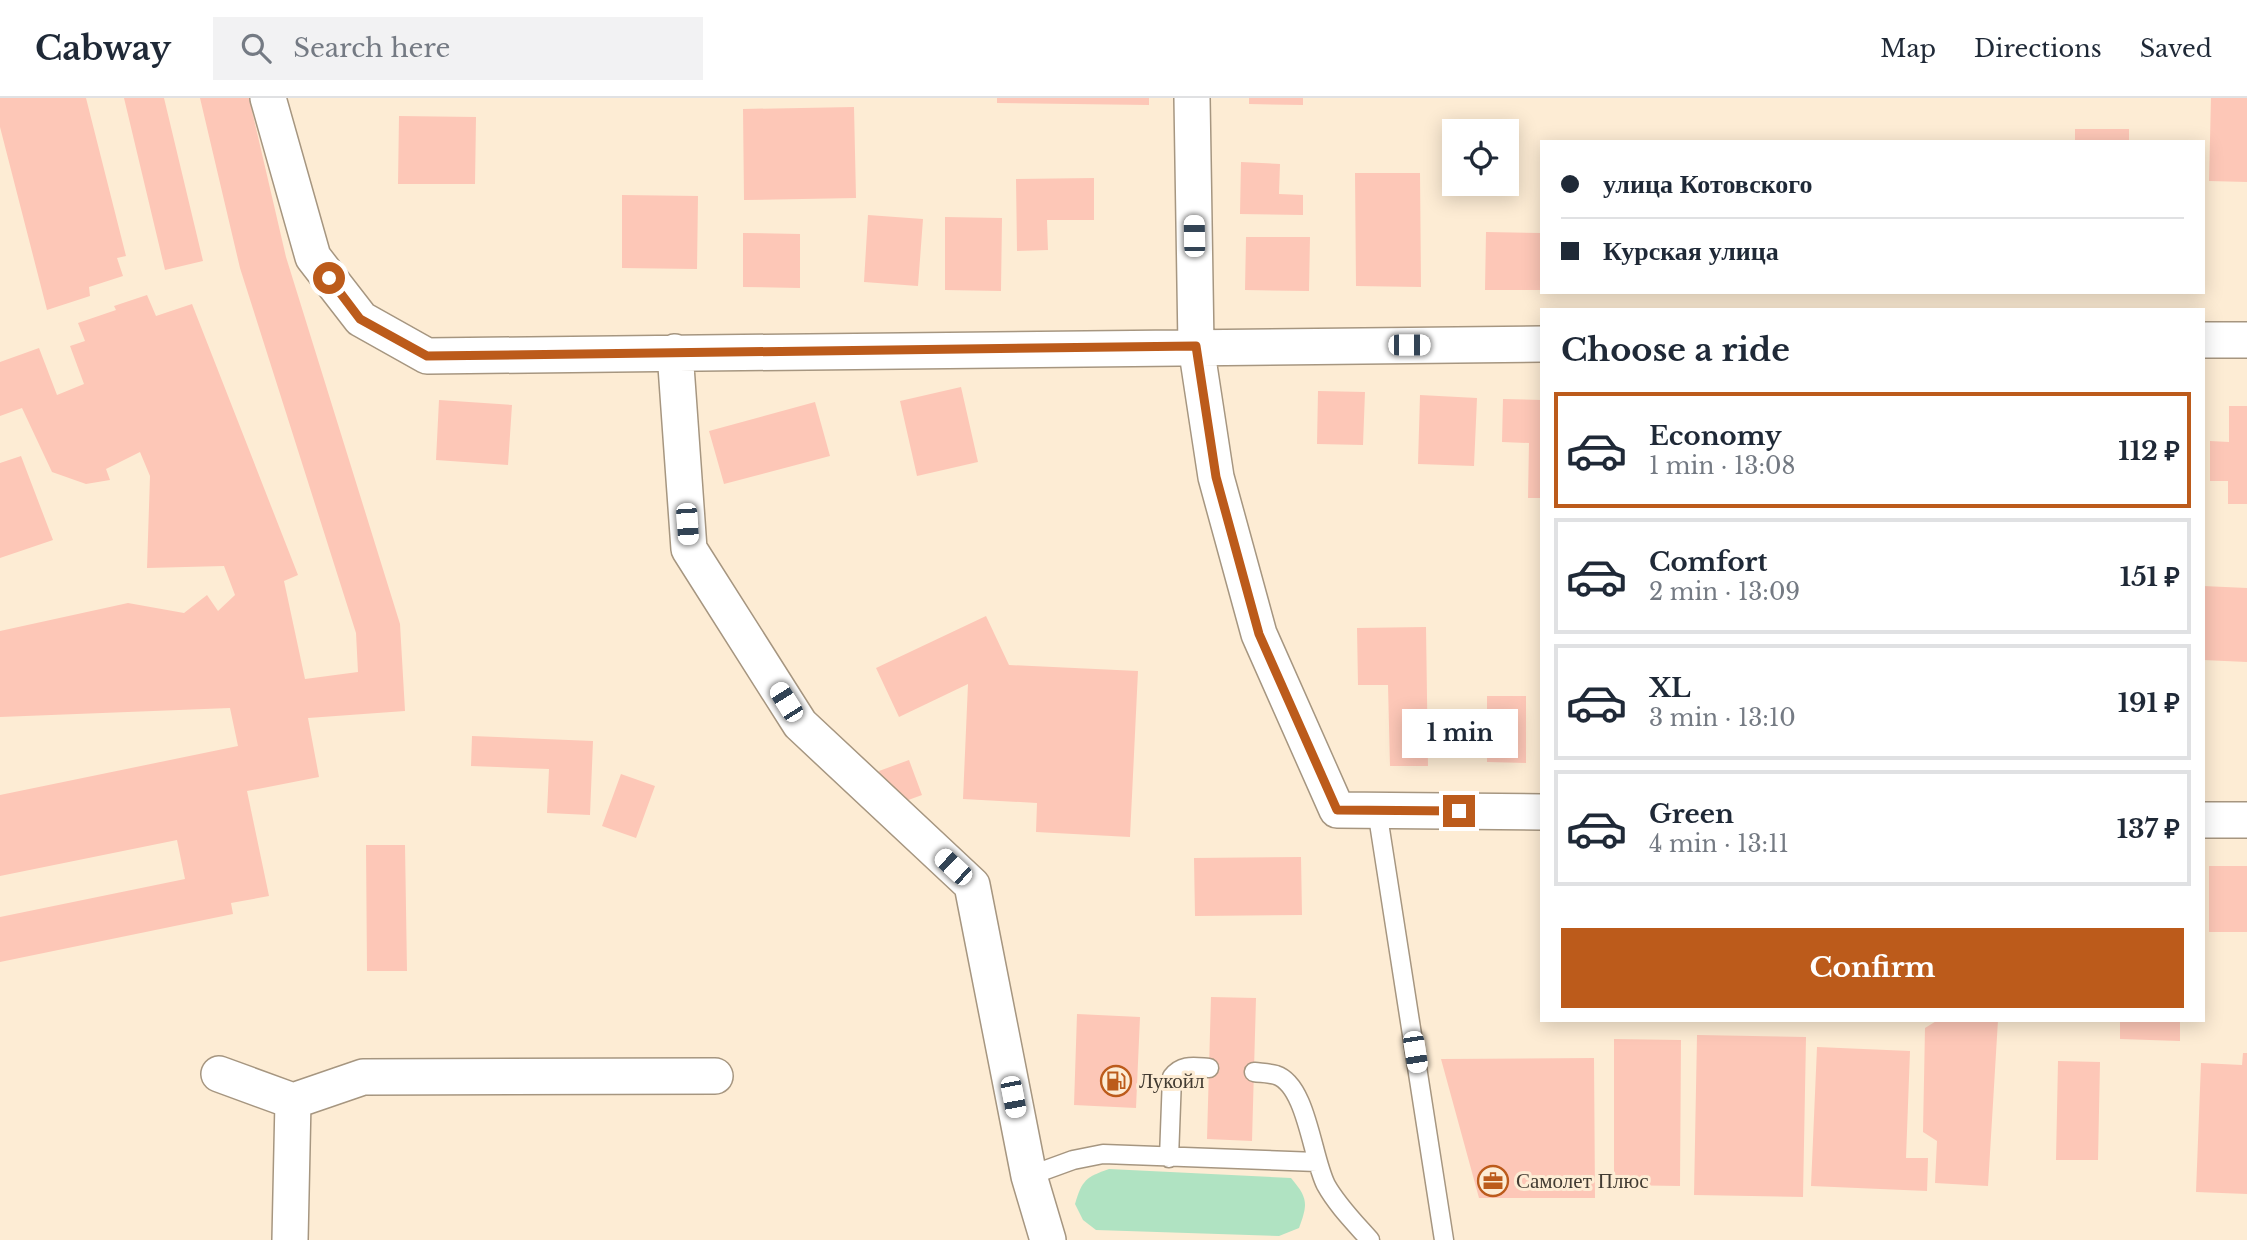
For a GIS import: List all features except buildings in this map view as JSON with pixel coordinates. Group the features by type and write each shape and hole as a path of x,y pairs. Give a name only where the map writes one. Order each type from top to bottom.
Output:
{"street":[{"path":"268,98 313,257 360,319 427,356 1540,344"},
{"path":"1192,98 1196,346 1216,477 1259,634 1337,810 1540,812"},
{"path":"2205,340 2247,340"},
{"path":"675,352 689,548 800,724 972,885 1029,1176 1048,1240"},
{"path":"2205,820 2247,820"},
{"path":"219,1074 293,1101 363,1077 715,1076"},
{"path":"290,1240 293,1101"}],"lane":[{"path":"1377,810 1444,1240"},
{"path":"1169,1158 1172,1077 1176,1071 1186,1066 1209,1068"},
{"path":"1254,1072 1278,1075 1300,1100 1326,1186 1370,1240"},
{"path":"1029,1176 1085,1157 1103,1154 1317,1162"}],"green space":[{"path":"1109,1169 1291,1178 1303,1196 1304,1213 1299,1228 1279,1236 1096,1230 1083,1220 1075,1204 1086,1181"}],"place":[{"name":"Лукойл","path":"1116,1081"},
{"name":"Самолет Плюс","path":"1493,1181"}],"route":[{"path":"329,278 360,319 427,356 1196,346 1216,477 1259,634 1337,810 1459,811"}]}
